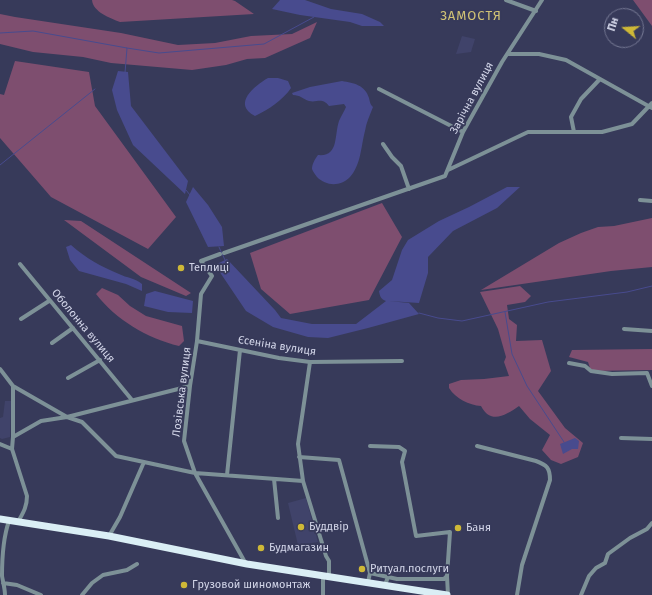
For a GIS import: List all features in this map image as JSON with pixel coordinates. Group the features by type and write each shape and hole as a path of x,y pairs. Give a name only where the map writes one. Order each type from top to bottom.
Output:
{"highway":[{"path":"0,520 109,536 247,564 448,595"}],"street":[{"path":"506,0 536,11"},
{"name":"Зарічна вулиця","path":"448,170 463,132 508,54 542,0"},
{"path":"383,144 392,157 401,166 409,189 445,176 448,170 528,132 602,132 632,124 651,106 566,60 539,54 508,54"},
{"path":"574,132 571,116 581,99 600,79"},
{"path":"378,89 463,132"},
{"name":"Лозівська вулиця","path":"247,564 195,473 184,441 190,386 198,341 201,294 212,276 201,261 409,189"},
{"path":"640,200 652,201"},
{"name":"Оболонна вулиця","path":"20,264 132,400"},
{"path":"22,319 50,301"},
{"path":"52,343 73,328"},
{"path":"624,329 652,332"},
{"name":"Єсеніна вулиця","path":"198,341 279,358 310,362 402,361"},
{"path":"226,475 240,350"},
{"path":"68,378 100,360"},
{"path":"310,362 298,444 303,481 326,556 329,561 323,595"},
{"path":"569,363 585,366 591,371 612,374 646,373 652,386"},
{"path":"0,369 14,386 67,417 82,422 116,456 195,473 303,481"},
{"path":"14,386 12,449 27,496 25,510 18,523"},
{"path":"12,437 41,421 67,417 190,386"},
{"path":"622,438 652,439"},
{"path":"0,444 12,449"},
{"path":"370,446 399,447 405,451 402,462 416,536 450,532 447,576 448,595"},
{"path":"477,446 545,464 550,471 550,480 522,564 517,595"},
{"path":"299,457 339,460 370,573 368,582"},
{"path":"109,536 123,510 144,462"},
{"path":"274,479 278,518"},
{"path":"6,595 3,583 4,542 9,521"},
{"path":"582,595 589,576 596,568 605,562 608,554 630,538 647,529 652,523"},
{"path":"647,529 652,531"},
{"path":"82,595 92,584 103,576 127,570 137,564"},
{"path":"370,573 397,579 444,579 447,576"},
{"path":"385,585 388,577"},
{"path":"3,583 17,586 41,595"}],"shaded area":[{"path":"92,0 232,0 254,14 120,22 95,8"},
{"path":"280,0 305,0 331,9 362,14 380,22 384,26 362,26 350,22 300,15 272,9"},
{"path":"633,0 652,0 652,26 644,15 644,8 639,8"},
{"path":"0,14 121,33 178,45 215,43 251,36 292,34 317,22 310,38 265,58 247,59 226,65 192,70 111,63 83,57 33,52 0,44"},
{"path":"462,36 475,39 471,52 456,54"},
{"path":"15,61 89,72 95,106 176,217 148,249 51,197 0,138 0,94 4,95"},
{"path":"118,71 128,72 131,106 188,181 185,194 133,145 117,110 112,90"},
{"path":"268,78 278,78 288,81 291,88 284,97 275,104 255,116 248,111 245,106 245,101 252,90"},
{"path":"342,81 362,87 373,107 366,125 360,155 354,172 346,180 338,184 329,184 317,177 313,172 312,167 318,155 325,155 333,149 339,121 346,107 344,104 329,106 322,101 309,101 300,96 293,95 292,93 310,87"},
{"path":"193,187 208,205 222,227 224,246 208,247 186,202"},
{"path":"507,187 520,187 497,208 453,231 428,257 428,273 419,303 389,301 409,303 419,314 368,328 328,338 308,337 273,327 246,311 215,265 227,259 281,318 312,324 356,324 386,301 381,298 379,291 392,280 402,250 408,240 439,221"},
{"path":"382,203 402,237 369,300 290,314 261,289 250,253"},
{"path":"652,218 652,267 611,271 481,290 559,243 581,233 598,227 614,226"},
{"path":"64,220 81,221 191,293 186,296 141,277"},
{"path":"71,245 100,265 139,282 142,284 142,291 126,284 79,271 70,260 66,247"},
{"path":"520,286 531,296 525,302 507,305 509,319 517,325 516,341 542,340 551,371 538,391 565,428 583,443 578,457 561,464 551,460 542,450 550,435 530,419 519,406 504,415 494,417 485,412 481,406 467,403 459,398 449,388 449,384 461,380 509,376 504,362 506,357 498,329 480,292"},
{"path":"102,288 118,295 130,306 146,316 182,326 184,341 179,346 167,343 133,327 113,312 96,294"},
{"path":"155,291 193,301 192,313 168,312 144,306 146,294"},
{"path":"652,349 652,370 591,371 588,362 569,357 572,350"},
{"path":"5,401 11,401 10,437 2,439 0,438 0,418 3,417"},
{"path":"575,438 579,441 578,449 572,449 563,454 560,444"},
{"path":"306,498 318,542 298,545 288,503"}],"waterway":[{"path":"127,48 159,53 264,44 314,17"},
{"path":"0,33 33,31 127,48 125,73"},
{"path":"0,165 95,89"},
{"path":"186,190 190,195"},
{"path":"219,247 225,260"},
{"path":"419,313 438,318 462,321 548,302 627,292 652,286"},
{"path":"505,312 512,354 527,386 564,442"}],"place":[{"name":"Теплиці","path":"181,268"},
{"name":"Буддвір","path":"301,527"},
{"name":"Баня","path":"458,528"},
{"name":"Будмагазин","path":"261,548"},
{"name":"Ритуал.послуги","path":"362,569"},
{"name":"Грузовой шиномонтаж","path":"184,585"}],"district":[{"name":"ЗАМОСТЯ","path":"471,16"}]}
